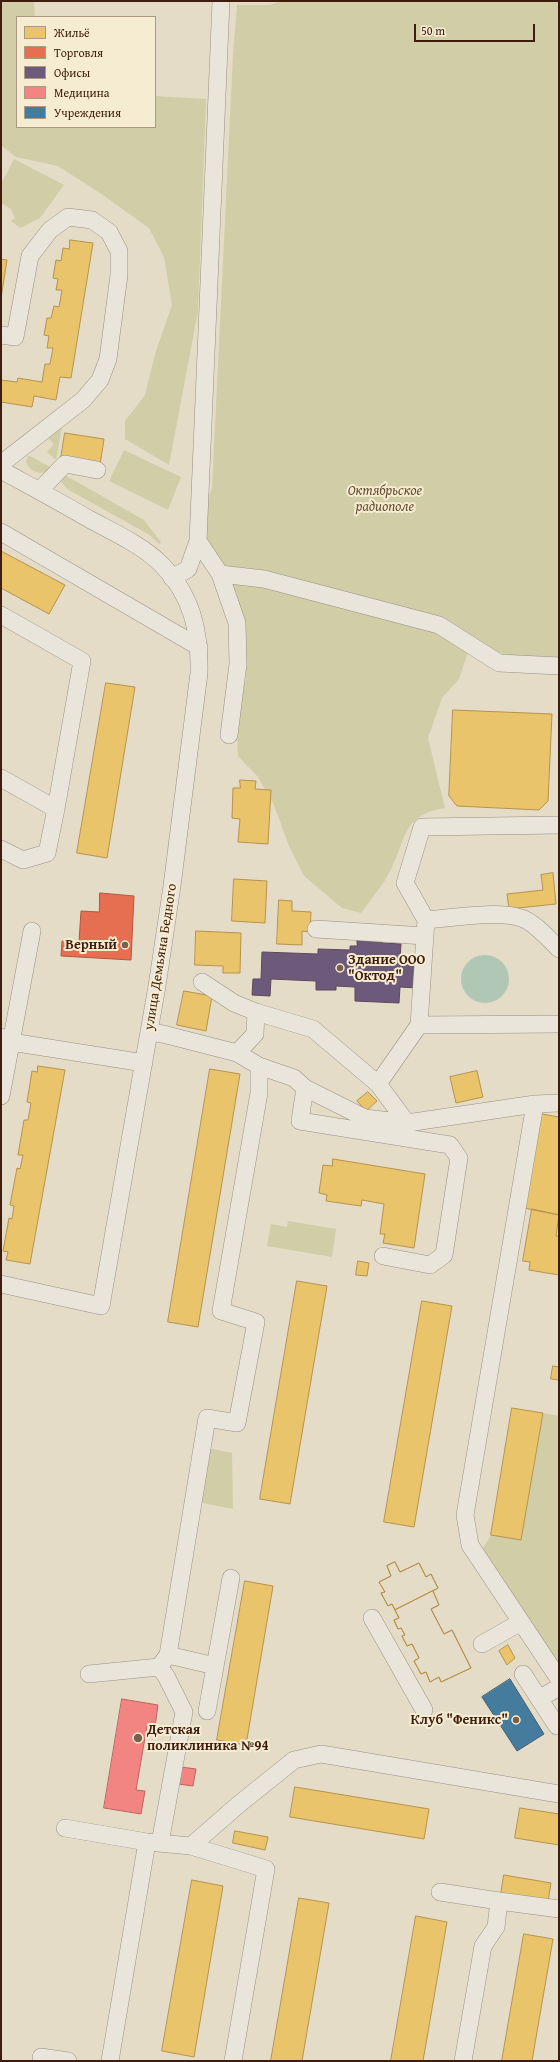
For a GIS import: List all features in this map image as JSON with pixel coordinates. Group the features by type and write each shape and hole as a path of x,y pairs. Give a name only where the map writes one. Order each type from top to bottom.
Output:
{"street":[{"path":"172,578 188,569 198,541 221,1"},
{"path":"1,335 15,337 30,256 50,230 68,217 92,220 109,232 119,251 119,275 108,359 100,380 83,400 1,464"},
{"path":"38,491 65,464 97,470"},
{"name":"улица Демьяна Бедного","path":"1,470 139,548 161,564 172,578 190,607 196,626 199,647 199,673 172,886 150,1032 101,1306 1,1284"},
{"path":"1,532 199,647"},
{"path":"198,541 220,574 237,623 238,664 229,735"},
{"path":"220,574 264,579 439,625 500,663 559,666"},
{"path":"1,615 82,661 47,853 23,860 1,850"},
{"path":"1,778 56,809"},
{"path":"378,1084 419,1025 426,928 405,883 422,827 559,825"},
{"path":"316,929 426,928 488,915 522,918 547,937 559,949"},
{"path":"1,1096 6,1040 32,931"},
{"path":"202,982 234,1003 256,1012 313,1028 378,1084 407,1123"},
{"path":"237,1053 255,1034 256,1012"},
{"path":"419,1025 559,1024"},
{"path":"150,1032 237,1053 258,1066 294,1078 305,1088 365,1118 407,1123 535,1104 559,1103"},
{"path":"6,1040 144,1062"},
{"path":"110,2061 154,1843 184,1712 166,1676 163,1661 207,1418 237,1423 256,1322 221,1311 259,1093 258,1066"},
{"path":"305,1088 300,1121 450,1145 459,1158 444,1255 430,1265 383,1256"},
{"path":"535,1104 465,1515 470,1545 559,1679"},
{"path":"207,1711 231,1578"},
{"path":"372,1618 424,1710"},
{"path":"482,1644 521,1622"},
{"path":"89,1674 163,1661 215,1666"},
{"path":"523,1674 557,1726"},
{"path":"539,1699 559,1687"},
{"path":"192,1846 238,1805 294,1760 321,1754 559,1794"},
{"path":"65,1828 154,1843 192,1846 266,1869 233,2061"},
{"path":"440,1892 559,1909"},
{"path":"463,2061 483,1946 496,1927 499,1901"},
{"path":"41,2057 68,2061"}],"green space":[{"path":"1,1 34,1 35,16 16,16 16,128 156,128 156,96 206,99 198,311 169,465 125,439 125,421 145,395 155,354 172,305 164,257 149,228 100,193 58,166 16,157 1,145"},
{"name":"Октябрьское радиополе","path":"281,1 559,1 559,671 479,646 467,655 459,679 442,698 428,738 445,808 419,817 412,824 406,832 388,875 361,913 342,908 304,876 289,846 274,805 258,777 238,756 237,727 246,677 243,631 236,592 207,568 189,546 212,488 233,55 237,5 270,5"},
{"path":"14,159 64,185 40,218 20,228 11,221 15,218 11,209 1,203 1,184"},
{"path":"62,427 56,460 47,452 54,444 47,437"},
{"path":"124,450 181,477 168,510 109,481"},
{"path":"28,455 52,468 49,471 42,473 34,471 26,462"},
{"path":"63,474 144,520 161,542 159,544 148,534 67,489 61,481"},
{"path":"288,1221 336,1229 332,1257 267,1246 271,1224 287,1227"},
{"path":"543,1413 559,1416 559,1679 470,1545 483,1548 491,1535 521,1540"},
{"path":"208,1448 232,1453 233,1509 198,1502"}],"shaded area":[{"path":"485,955 494,957 502,962 507,970 509,979 507,988 502,996 494,1001 485,1003 476,1001 468,996 463,988 461,979 463,970 468,962 476,957"}],"building: Жильё":[{"path":"70,240 93,243 71,378 60,377 56,400 34,396 32,407 1,402 1,380 17,382 18,378 42,382 45,364 50,364 53,348 47,348 49,336 44,335 47,318 51,318 54,306 59,307 62,290 56,290 58,279 53,278 56,260 61,261 63,248 69,249"},
{"path":"1,259 7,260 1,298"},
{"path":"65,433 104,439 100,465 61,458"},
{"path":"1,551 65,585 49,614 1,588"},
{"path":"106,683 135,687 107,858 77,853"},
{"path":"453,710 552,714 548,801 539,810 457,806 449,796"},
{"path":"240,780 256,781 255,789 271,790 268,844 238,842 240,819 232,818 233,788 240,788"},
{"path":"553,873 556,904 509,909 507,894 543,890 541,875"},
{"path":"234,879 267,881 265,923 232,921"},
{"path":"279,900 292,901 292,911 311,912 310,932 302,931 302,945 277,944"},
{"path":"196,931 241,933 240,973 223,973 223,966 195,965"},
{"path":"184,991 212,996 206,1031 177,1025"},
{"path":"38,1066 65,1070 30,1264 6,1260 8,1252 3,1251 9,1218 12,1219 14,1206 10,1205 17,1168 20,1169 23,1155 18,1155 24,1120 28,1120 31,1103 27,1102 32,1071 37,1072"},
{"path":"210,1069 240,1074 198,1327 168,1322"},
{"path":"477,1071 483,1097 456,1103 450,1077"},
{"path":"368,1092 377,1101 366,1111 357,1101"},
{"path":"536,1113 559,1117 559,1215 519,1207"},
{"path":"333,1159 425,1174 414,1248 383,1243 385,1234 380,1234 384,1204 362,1200 361,1206 326,1201 327,1195 319,1193 323,1165 332,1166"},
{"path":"532,1209 559,1215 556,1236 559,1236 559,1275 529,1270 530,1262 523,1261"},
{"path":"358,1261 369,1263 367,1276 356,1275"},
{"path":"297,1281 327,1286 290,1504 260,1499"},
{"path":"422,1301 452,1306 414,1527 384,1522"},
{"path":"553,1366 559,1367 559,1380 551,1379"},
{"path":"512,1408 543,1413 521,1540 491,1535"},
{"path":"395,1562 400,1572 419,1563 426,1577 431,1574 438,1588 433,1591 439,1605 431,1609 444,1634 452,1630 471,1668 441,1682 439,1677 430,1682 426,1672 421,1674 414,1661 419,1658 412,1644 407,1646 402,1636 405,1635 401,1628 398,1629 394,1620 399,1618 392,1604 388,1606 381,1593 385,1592 379,1582 391,1576 387,1566"},
{"path":"395,1562 400,1572 419,1563 426,1577 431,1574 438,1588 395,1610 392,1604 388,1606 381,1593 385,1592 379,1582 391,1576 387,1566"},
{"path":"245,1581 273,1586 246,1745 217,1740"},
{"path":"433,1591 439,1605 431,1609 444,1634 452,1630 471,1668 441,1682 439,1677 430,1682 426,1672 421,1674 414,1661 419,1658 412,1644 407,1646 402,1636 405,1635 401,1628 398,1629 394,1620 399,1618 395,1610"},
{"path":"508,1645 515,1658 507,1665 499,1651"},
{"path":"295,1787 429,1809 424,1839 290,1817"},
{"path":"520,1808 559,1814 559,1845 515,1838"},
{"path":"235,1831 268,1837 265,1850 233,1843"},
{"path":"504,1875 551,1883 548,1902 501,1894"},
{"path":"192,1880 223,1886 194,2057 162,2051"},
{"path":"299,1898 329,1903 302,2061 271,2061"},
{"path":"416,1916 447,1922 423,2061 391,2061"},
{"path":"524,1934 553,1939 532,2061 502,2061"}],"building: Торговля":[{"path":"100,893 134,896 131,960 61,956 62,941 79,942 81,911 99,912"}],"building: Офисы":[{"name":"Здание ООО \"Октод\"","path":"357,938 382,939 382,943 401,944 400,958 418,958 417,988 400,987 399,1003 355,1001 355,987 336,986 336,990 316,990 316,981 271,979 270,996 252,995 253,979 261,979 262,952 318,954 318,949 350,950 350,946 357,946"}],"building: Медицина":[{"path":"122,1699 158,1705 155,1727 147,1726 136,1790 145,1791 141,1814 104,1808"},
{"path":"181,1767 196,1769 193,1786 178,1784"}],"building: Учреждения":[{"name":"Клуб \"Феникс\"","path":"510,1679 544,1734 517,1751 482,1697"}],"place":[{"name":"Верный","path":"125,945"},
{"name":"Здание ООО \"Октод\"","path":"340,968"},
{"name":"Клуб \"Феникс\"","path":"516,1720"},
{"name":"Детская поликлиника №94","path":"138,1738"}]}
